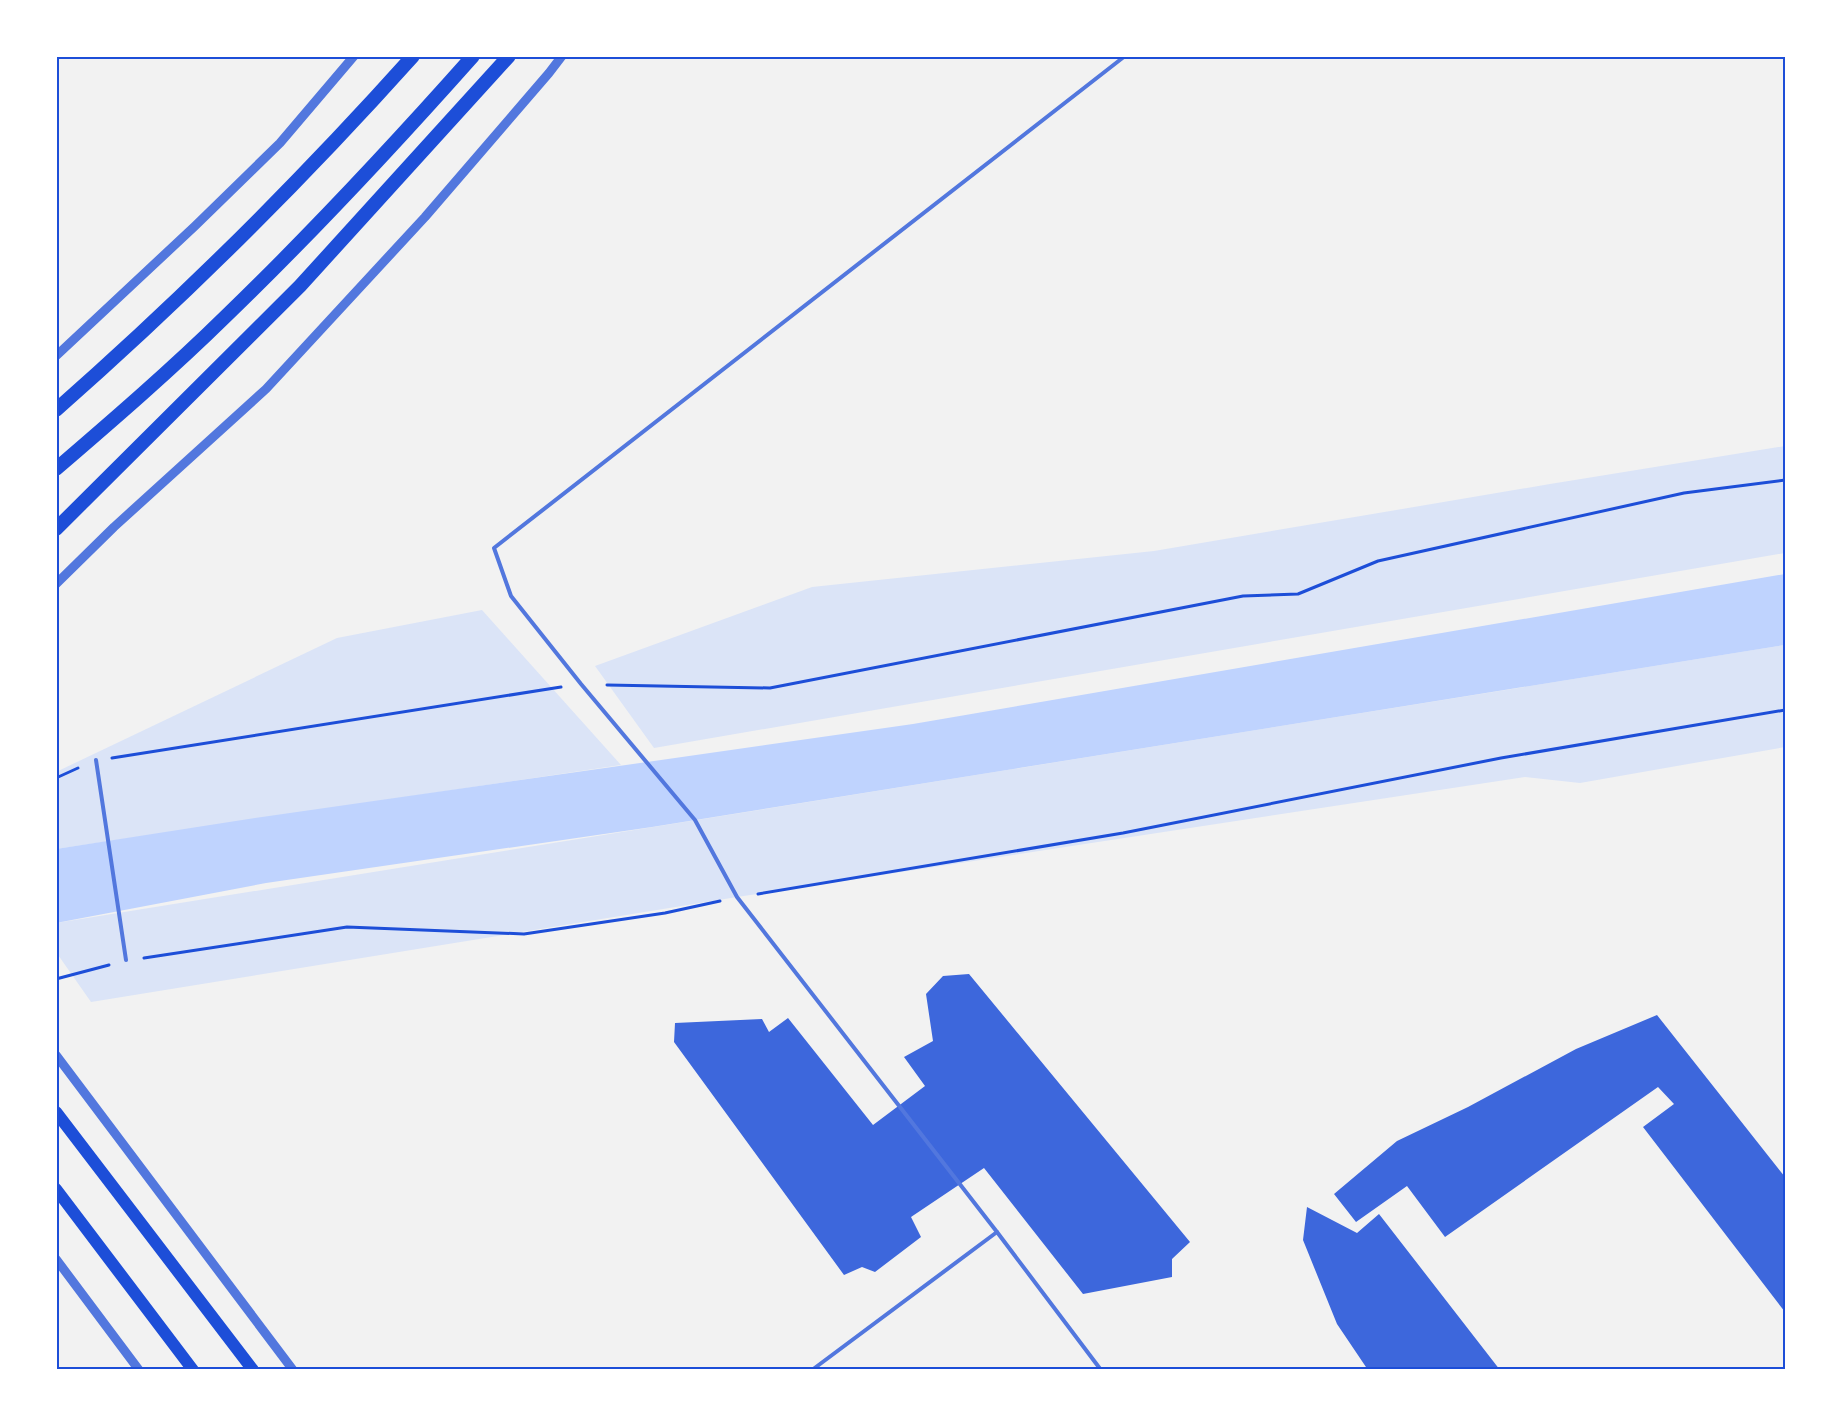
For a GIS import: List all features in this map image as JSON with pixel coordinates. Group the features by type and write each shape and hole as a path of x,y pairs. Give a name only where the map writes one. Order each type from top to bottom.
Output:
{"highway":[{"path":"56,410 111,362 206,273 364,111 413,56"},
{"path":"56,469 141,395 231,312 397,142 472,56"},
{"path":"56,529 300,286 508,56"}],"main road":[{"path":"56,1112 252,1370"},
{"path":"56,1189 193,1370"}],"street":[{"path":"56,356 188,232 280,142 354,56"},
{"path":"56,584 114,526 266,389 425,218 549,74 562,56"},
{"path":"56,1055 293,1370"},
{"path":"56,1259 139,1370"}],"lane":[{"path":"1101,1370 997,1232 737,897 695,820 581,684 511,596 494,548 1124,56"},
{"path":"96,760 126,960"},
{"path":"812,1370 997,1232"}],"path":[{"path":"56,778 96,760 581,684 770,688 1243,596 1298,594 1378,561 1684,493 1785,480"},
{"path":"56,979 126,960 347,926 524,934 664,913 737,897 1123,833 1501,758 1785,710"}],"shaded area":[{"path":"1785,446 1785,553 654,748 595,666 812,587 1154,551"},
{"path":"482,610 621,765 56,849 56,772 337,638"},
{"path":"1785,645 1785,747 1580,783 1525,777 737,897 91,1002 56,952 56,923"}],"water":[{"path":"1785,574 1785,645 652,827 266,883 56,923 56,849 255,818 913,724"}],"building":[{"path":"969,974 1190,1242 1172,1259 1172,1277 1083,1294 984,1168 911,1217 921,1237 875,1272 862,1267 844,1275 674,1042 675,1023 762,1019 769,1032 788,1018 873,1125 925,1086 904,1057 933,1041 926,994 943,976"},
{"path":"1657,1015 1785,1177 1785,1312 1643,1127 1674,1104 1658,1087 1445,1237 1407,1186 1356,1222 1334,1194 1397,1141 1468,1107 1576,1049"},
{"path":"1307,1207 1357,1233 1379,1214 1500,1370 1368,1370 1337,1324 1303,1240"}]}
